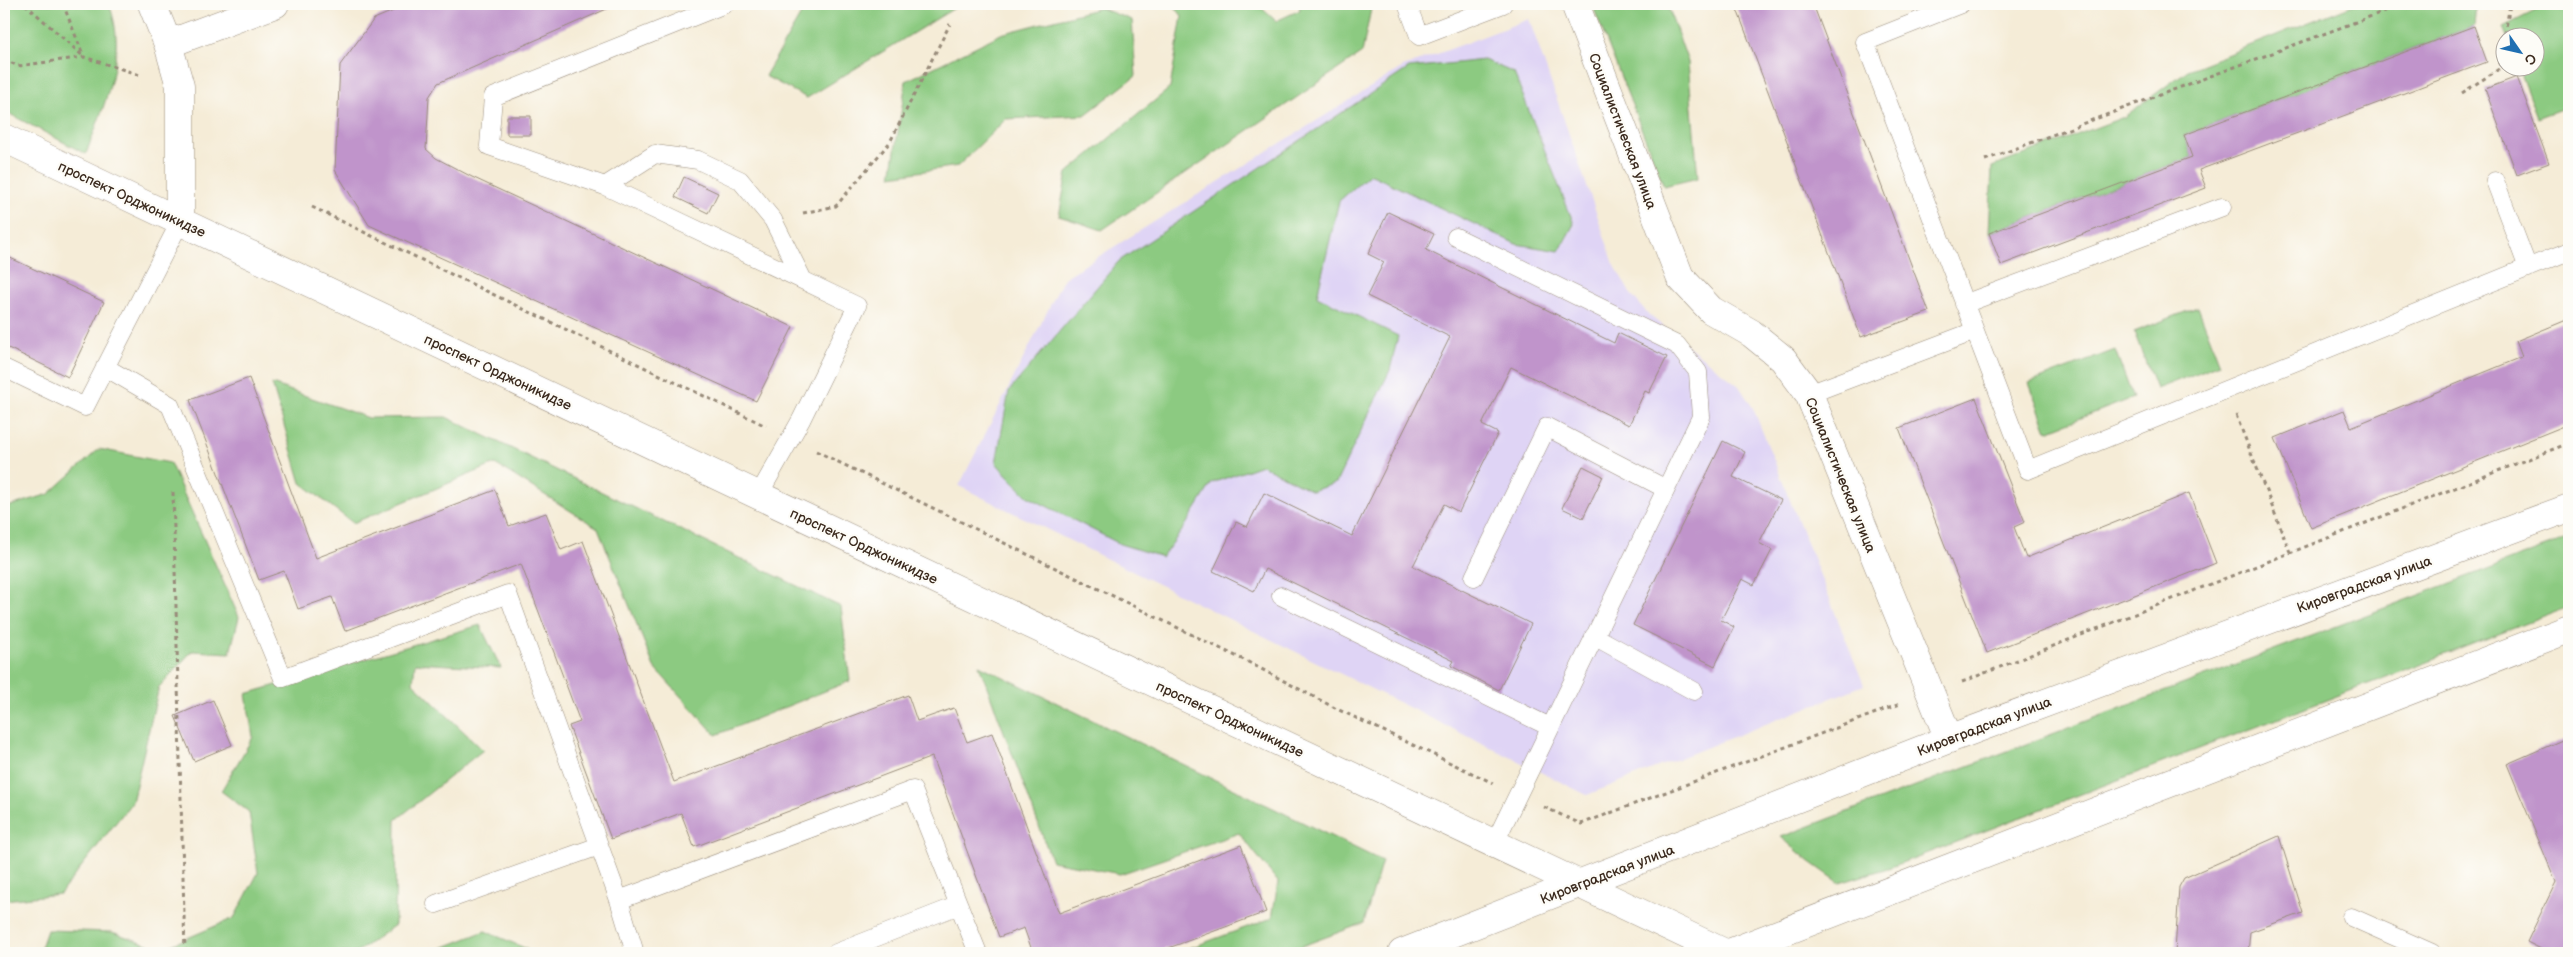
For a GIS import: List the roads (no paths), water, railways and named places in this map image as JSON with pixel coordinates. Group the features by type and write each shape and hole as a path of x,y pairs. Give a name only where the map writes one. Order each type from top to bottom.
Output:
{"street":[{"path":"152,4 168,44 180,86 180,222"},
{"path":"168,44 275,4"},
{"name":"Социалистическая улица","path":"1575,4 1680,277 1711,310 1751,334 1783,359 1809,394 1949,739"},
{"name":"проспект Орджоникидзе","path":"4,138 1578,885 1727,953"},
{"name":"Кировградская улица","path":"1402,953 1949,739 2569,508"},
{"path":"1727,953 2569,630"}],"lane":[{"path":"725,4 493,97 489,146 605,186 857,306 790,438 758,496"},
{"path":"1406,4 1419,36 1503,4"},
{"path":"1961,4 1864,42 2028,470 2569,252"},
{"path":"605,186 655,154 698,160 740,180 773,220 803,280"},
{"path":"2495,180 2528,268"},
{"path":"1964,304 2222,207"},
{"path":"4,368 85,407 180,222"},
{"path":"1456,237 1677,345 1698,372 1701,417 1494,844"},
{"path":"1809,394 1975,331"},
{"path":"105,367 170,405 283,678 508,594 600,846 635,953"},
{"path":"1474,577 1547,427 1666,489"},
{"path":"1281,596 1550,727"},
{"path":"1594,636 1694,691"},
{"path":"619,900 913,790 978,953"},
{"path":"436,904 600,846"},
{"path":"836,953 959,905"},
{"path":"2351,917 2432,953"}]}
